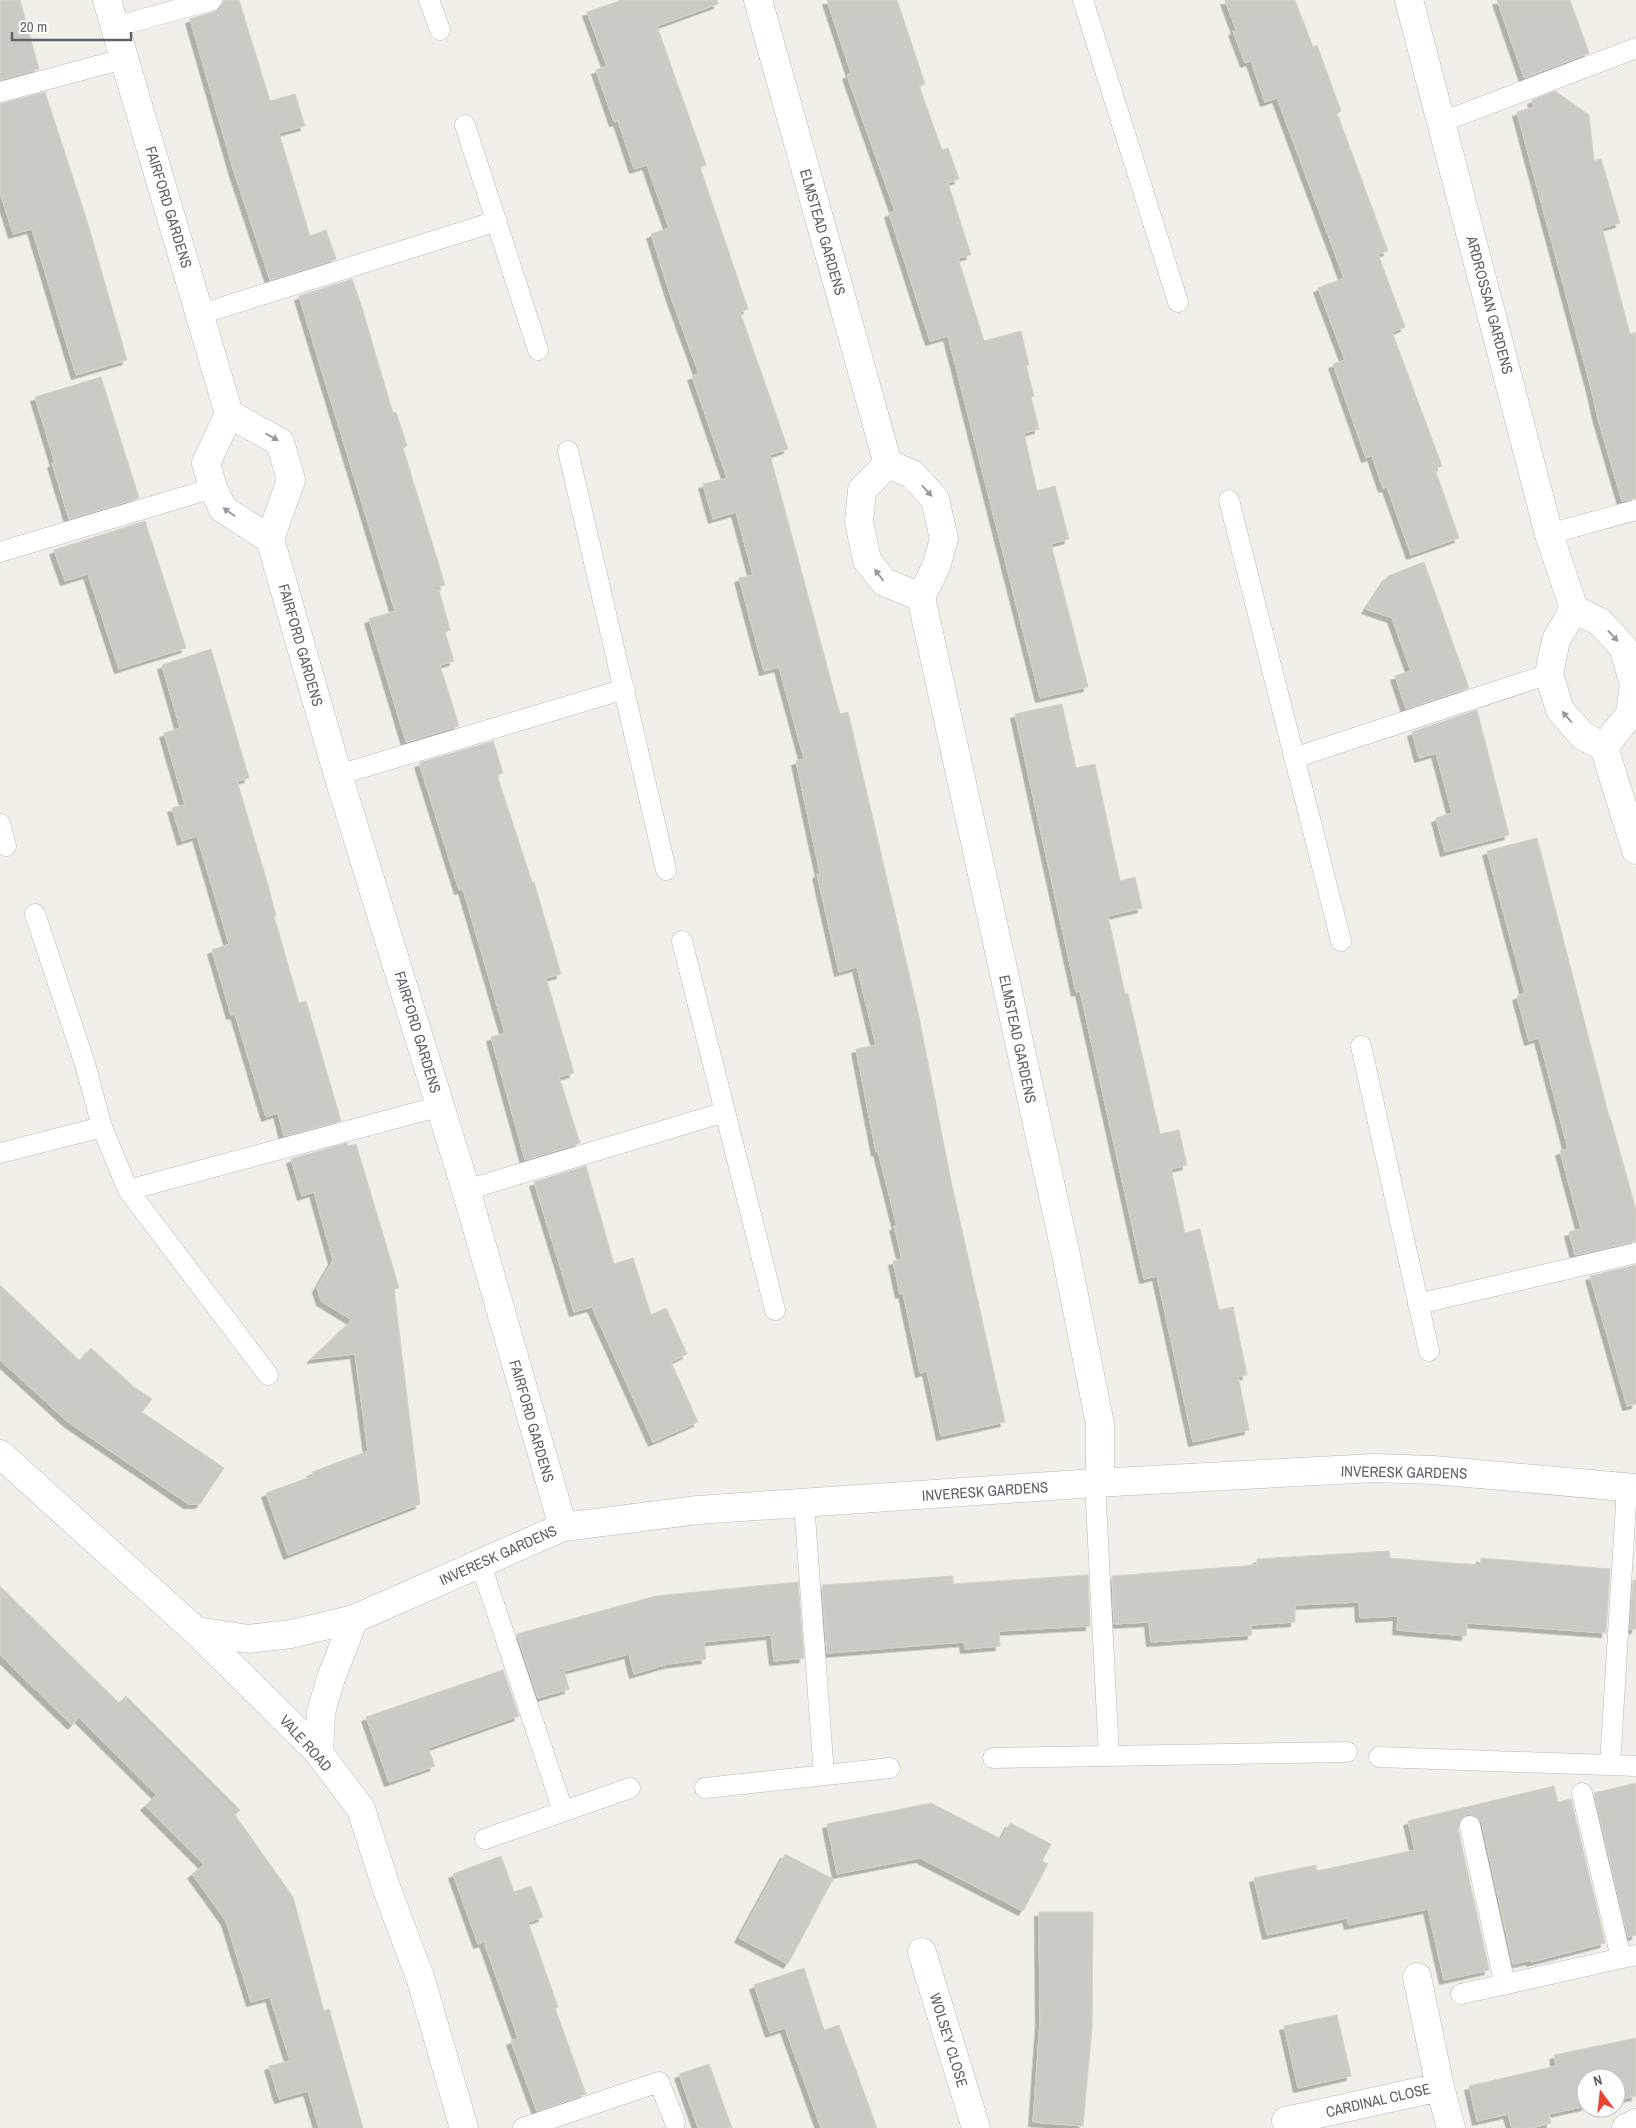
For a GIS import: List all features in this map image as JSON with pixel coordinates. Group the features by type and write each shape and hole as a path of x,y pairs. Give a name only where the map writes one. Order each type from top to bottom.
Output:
{"street":[{"name":"FAIRFORD GARDENS","path":"107,0 229,414"},
{"name":"ELMSTEAD GARDENS","path":"758,0 888,464"},
{"name":"ARDROSSAN GARDENS","path":"1409,0 1549,534 1574,609"},
{"path":"229,414 280,442 291,480 270,539 223,509 213,488 206,463 229,414"},
{"path":"888,464 912,474 934,499 944,539 936,568 921,597 884,582 867,560 858,522 862,490 888,464"},
{"name":"FAIRFORD GARDENS","path":"270,539 338,774 466,1190 563,1526"},
{"name":"ELMSTEAD GARDENS","path":"921,597 1074,1293 1100,1424 1097,1483"},
{"path":"1604,748 1630,714 1634,684 1623,647 1600,622 1574,609 1556,640 1548,674 1560,710 1583,736 1604,748 1636,850"},
{"name":"VALE ROAD","path":"0,1454 196,1631 319,1753 360,1809 386,1887 421,1980 464,2128"},
{"name":"INVERESK GARDENS","path":"196,1631 249,1639 291,1634 354,1620 563,1526 698,1510 1097,1483 1374,1468 1433,1470 1631,1488"},
{"path":"319,1753 321,1712 354,1620"},
{"name":"WOLSEY CLOSE","path":"922,1952 976,2128"},
{"name":"CARDINAL CLOSE","path":"1417,1977 1440,2086 1451,2128"},
{"name":"CARDINAL CLOSE","path":"1286,2121 1440,2086"},
{"path":"1626,2128 1636,2123"}],"lane":[{"path":"114,27 212,0"},
{"path":"429,0 440,30"},
{"path":"1083,0 1178,302"},
{"path":"1442,122 1636,48"},
{"path":"0,92 123,59"},
{"path":"466,126 538,350"},
{"path":"201,314 497,220"},
{"path":"568,451 666,870"},
{"path":"0,552 213,488"},
{"path":"1229,500 1341,941"},
{"path":"1549,534 1636,510"},
{"path":"1294,758 1548,674"},
{"path":"338,774 625,689"},
{"path":"0,824 6,846"},
{"path":"35,914 85,1064 102,1127 128,1190 268,1375"},
{"path":"682,941 775,1310"},
{"path":"1361,1046 1429,1350"},
{"path":"128,1190 441,1106"},
{"path":"466,1190 725,1112"},
{"path":"0,1153 102,1127"},
{"path":"1418,1304 1636,1253"},
{"path":"1097,1483 1109,1756"},
{"path":"1610,1765 1631,1488"},
{"path":"804,1503 824,1775"},
{"path":"480,1562 563,1811"},
{"path":"993,1758 1347,1752"},
{"path":"1378,1757 1636,1766"},
{"path":"705,1788 890,1768"},
{"path":"485,1839 630,1788"},
{"path":"1461,1994 1629,1957 1582,1792"},
{"path":"1470,1826 1505,1985"},
{"path":"523,2128 659,2082 675,2122"}],"building":[{"path":"0,0 20,0 39,69 0,80"},
{"path":"224,0 239,0 270,101 295,94 305,126 279,133 310,236 326,230 336,259 270,280 234,172 190,19 216,11 221,8"},
{"path":"622,0 717,0 718,4 657,26 706,165 700,167 748,309 740,312 788,449 770,455 840,714 848,712 918,1012 951,1181 1005,1422 941,1436 927,1371 920,1373 903,1293 900,1294 893,1261 902,1259 894,1226 897,1226 878,1151 876,1152 856,1049 876,1045 857,967 839,972 817,874 820,873 796,761 804,759 779,667 764,671 739,578 753,575 736,512 713,519 703,484 727,478 692,376 699,374 671,297 651,234 669,228 647,165 634,169 618,121 614,122 596,70 607,66 587,12"},
{"path":"827,0 897,0 925,84 919,86 942,150 948,148 959,179 948,183 971,255 958,258 984,341 1021,331 1029,365 1026,365 1034,396 1031,397 1039,429 1024,433 1037,491 1055,486 1069,539 1051,544 1088,687 1040,698 948,336 930,341 889,213 895,211 847,75 851,73"},
{"path":"1225,0 1295,0 1313,47 1317,45 1341,111 1337,113 1388,251 1378,254 1405,327 1392,332 1442,466 1435,469 1459,538 1411,555 1387,487 1383,488 1372,456 1366,458 1333,364 1345,360 1318,288 1344,278 1277,98 1265,102 1251,61 1245,63 1233,31 1236,30"},
{"path":"1497,0 1570,0 1589,53 1524,78"},
{"path":"1555,91 1589,115 1594,161 1601,159 1620,223 1602,228 1630,334 1636,332 1636,498 1622,501 1598,419 1517,112 1534,107 1532,100"},
{"path":"45,92 87,221 127,360 76,375 32,229 13,234 0,192 0,104"},
{"path":"352,279 393,413 396,412 407,446 403,448 445,585 438,587 450,630 445,632 454,661 440,665 459,726 406,742 369,619 395,611 299,296"},
{"path":"101,377 139,498 69,519 52,463 55,463 35,397"},
{"path":"145,521 186,648 119,669 88,574 65,581 54,550"},
{"path":"1424,562 1469,688 1406,709 1395,676 1411,671 1392,618 1366,609 1388,576"},
{"path":"211,649 249,778 237,781 268,885 276,916 274,916 299,1003 306,1001 341,1121 284,1136 278,1113 266,1117 235,1014 231,1015 212,950 229,944 197,836 182,841 172,808 185,805 164,733 180,728 162,665"},
{"path":"1062,704 1076,768 1095,764 1120,881 1135,877 1142,908 1108,916 1125,994 1128,993 1160,1134 1179,1130 1187,1165 1171,1169 1185,1233 1200,1229 1219,1310 1233,1307 1247,1375 1238,1376 1249,1430 1193,1442 1157,1276 1144,1279 1080,991 1076,992 1015,714"},
{"path":"1477,710 1509,835 1445,852 1436,818 1452,813 1436,753 1419,758 1412,732"},
{"path":"493,741 503,773 497,775 532,882 534,882 561,974 546,978 574,1073 559,1077 580,1143 525,1160 491,1037 505,1033 463,889 459,890 419,763"},
{"path":"1537,838 1610,1120 1636,1210 1636,1241 1575,1255 1569,1232 1581,1229 1560,1151 1568,1149 1539,1038 1529,1041 1517,996 1525,993 1487,851"},
{"path":"347,1143 348,1146 356,1144 399,1288 394,1289 420,1504 288,1555 266,1493 313,1476 312,1472 368,1451 355,1354 311,1359 352,1320 321,1301 317,1288 333,1260 314,1192 302,1196 291,1159"},
{"path":"586,1166 614,1264 633,1258 651,1315 666,1308 687,1354 671,1362 698,1422 653,1442 592,1307 574,1312 534,1182"},
{"path":"1636,1265 1636,1404 1627,1406 1590,1276"},
{"path":"0,1285 80,1361 91,1348 134,1387 152,1399 142,1412 224,1468 200,1504 188,1504 68,1422 0,1360"},
{"path":"1389,1551 1390,1558 1439,1562 1480,1565 1481,1558 1610,1569 1606,1633 1467,1623 1466,1636 1397,1630 1398,1616 1360,1618 1359,1602 1295,1605 1295,1622 1251,1625 1252,1635 1151,1642 1149,1622 1114,1624 1112,1576 1257,1565 1257,1559"},
{"path":"1088,1575 1090,1626 999,1631 1000,1646 965,1649 964,1642 827,1653 822,1585 953,1576 953,1584"},
{"path":"1633,1580 1636,1580 1636,1629 1630,1629"},
{"path":"798,1582 804,1658 774,1661 771,1635 704,1642 706,1659 668,1664 634,1674 629,1654 564,1671 569,1689 538,1698 517,1634 656,1596"},
{"path":"0,1586 119,1703 126,1696 240,1810 235,1815 293,1897 324,2011 329,2009 363,2128 319,2128 308,2091 279,2099 269,2066 290,2061 270,1997 251,2002 226,1921 192,1874 204,1865 145,1806 157,1795 79,1718 72,1725 0,1655"},
{"path":"503,1670 519,1716 428,1748 435,1766 389,1782 366,1717"},
{"path":"1636,1783 1636,1935 1628,1937 1594,1793"},
{"path":"1554,1786 1558,1802 1571,1799 1605,1943 1531,1962 1531,1960 1513,1964 1482,1823 1478,1818 1468,1814 1462,1818 1458,1829 1489,1970 1444,1980 1428,1909 1349,1925 1347,1918 1267,1935 1254,1878 1316,1865 1317,1871 1415,1850 1408,1821"},
{"path":"931,1803 1001,1839 1010,1823 1051,1844 1042,1861 1048,1864 1023,1911 920,1858 837,1874 827,1824"},
{"path":"785,1854 833,1879 788,1964 739,1938"},
{"path":"501,1856 514,1892 531,1886 543,1917 528,1922 558,2007 555,2008 586,2094 537,2111 511,2041 518,2038 484,1942 478,1944 453,1874"},
{"path":"1039,1912 1093,1912 1092,2027 1083,2126 1033,2122 1040,2022"},
{"path":"804,1968 824,2030 839,2025 877,2128 821,2128 785,2028 770,2033 754,1985"},
{"path":"1337,2015 1351,2076 1298,2088 1284,2026"},
{"path":"1636,2038 1636,2096 1626,2098 1626,2068 1576,2068 1576,2108 1549,2114 1551,2123 1531,2128 1512,2128 1508,2114 1477,2121 1469,2086 1556,2066 1554,2055"},
{"path":"709,2064 732,2128 698,2128 679,2074"}]}
